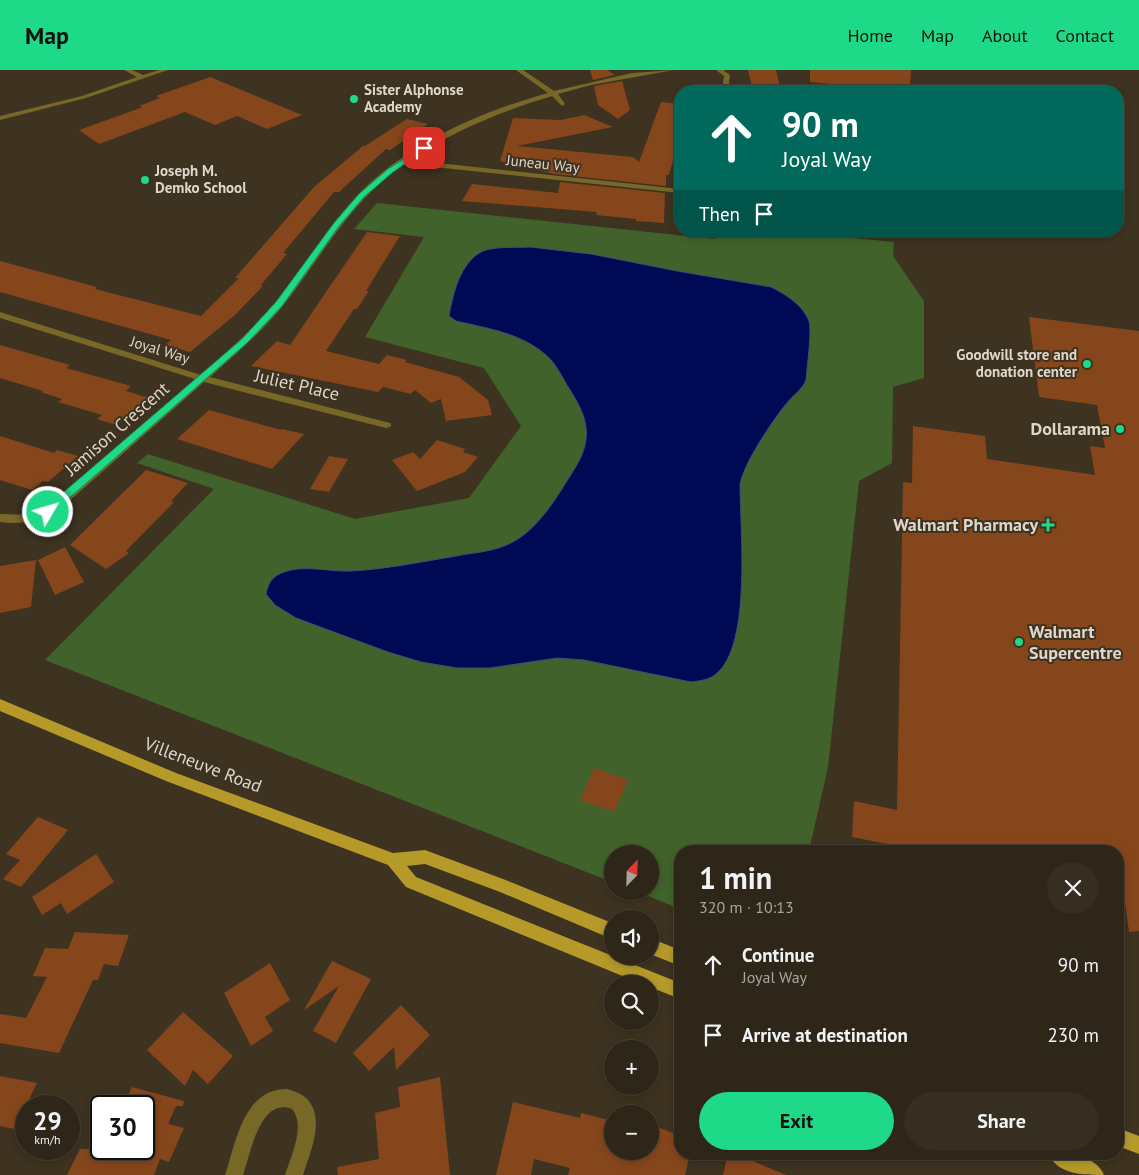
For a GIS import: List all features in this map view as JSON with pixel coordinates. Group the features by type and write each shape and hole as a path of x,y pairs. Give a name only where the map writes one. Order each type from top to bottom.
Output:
{"main road":[{"name":"Villeneuve Road","path":"0,705 171,777 393,860 425,857 503,886 604,928"},
{"path":"393,860 411,882 674,989"},
{"path":"659,950 674,956"},
{"path":"1124,1139 1139,1145"},
{"path":"1069,1160 1095,1175"}],"street":[{"path":"127,70 143,78"},
{"path":"0,118 79,99 165,70"},
{"path":"519,70 554,94 562,104"},
{"path":"554,94 621,78 671,70"},
{"path":"719,70 727,74 726,85"},
{"name":"Joyal Way","path":"0,315 202,378 272,313 336,224 361,196 403,161 474,122 554,94"},
{"name":"Juneau Way","path":"403,161 425,165 674,190"},
{"name":"Juliet Place","path":"202,378 386,425"},
{"name":"Jamison Crescent","path":"0,518 18,521 28,520 48,512 202,378"},
{"path":"234,1175 259,1110 268,1103 284,1098 294,1100 300,1104 307,1115 307,1132 294,1175"}],"green space":[{"path":"377,203 674,235 674,237 714,239 720,237 842,237 894,242 893,256 924,301 924,378 893,387 892,463 859,481 828,767 810,845 674,845 674,907 658,900 659,845 604,845 604,879 45,660 214,489 137,463 148,454 355,519 469,498 521,426 484,368 365,337 424,237 354,229"}],"shaded area":[{"path":"530,247 591,254 771,287 798,305 809,321 810,341 806,380 759,442 747,464 740,484 742,585 739,613 735,638 727,659 716,674 710,678 691,682 584,660 557,658 490,668 457,668 421,662 388,652 296,618 275,605 266,594 269,584 274,578 281,573 291,570 351,571 378,569 498,548 515,541 525,534 550,507 577,465 585,445 586,425 579,404 552,361 531,344 495,330 456,321 449,316 459,279 475,256 483,251 494,248"}],"building":[{"path":"590,70 607,70 615,75 593,80"},
{"path":"748,70 776,70 780,85 752,85"},
{"path":"810,70 911,70 910,85 842,85 810,82"},
{"path":"210,77 302,115 267,129 237,116 215,125 185,112 99,144 79,130 143,107 139,106 160,98 156,96"},
{"path":"622,81 630,110 618,119 598,105 594,86"},
{"path":"661,102 674,103 674,158 669,175 666,175 666,186 554,174 500,161 513,118 560,120 584,115 613,127 517,146 633,157 639,162"},
{"path":"407,119 428,124 390,150 386,149 339,192 334,192 283,253 287,254 261,285 263,286 235,315 190,352 165,345 171,340 0,292 0,261 97,287 95,289 201,316 239,278 235,278 314,187 363,146"},
{"path":"560,182 665,193 664,223 596,215 597,212 462,201 472,184 558,193"},
{"path":"367,232 400,236 366,291 369,291 357,309 354,309 326,351 379,364 387,355 459,377 488,400 492,415 446,421 441,399 431,403 415,390 411,394 383,387 378,392 251,366 277,341 290,345"},
{"name":"Walmart Supercentre","path":"1029,317 1139,331 1139,931 1129,932 1124,895 1124,845 892,845 852,837 854,801 897,810 903,482 912,483 913,426 985,436 987,459 1095,475 1090,446 1105,448 1097,405 1039,397"},
{"path":"0,345 70,365 66,368 131,386 126,391 149,398 116,425 97,419 102,415 58,402 62,399 0,378"},
{"path":"209,410 281,430 304,434 272,469 177,439"},
{"path":"0,436 54,453 57,450 78,456 48,482 43,481 32,490 0,480"},
{"path":"437,440 465,449 463,452 478,457 465,472 417,491 392,460 413,452 420,459"},
{"path":"329,456 348,459 329,492 310,489"},
{"path":"146,470 188,483 171,501 174,502 126,551 129,553 106,569 70,545"},
{"path":"65,547 84,582 55,595 38,560"},
{"path":"36,560 31,607 0,613 0,566"},
{"path":"594,768 628,780 614,812 580,800"},
{"path":"38,817 68,830 21,887 3,879 20,860 6,854"},
{"path":"96,854 114,882 67,914 61,903 42,915 32,897"},
{"path":"75,932 129,935 118,966 104,964 98,980 93,980 59,1053 0,1043 0,1014 26,1018 47,977 33,976 45,948 68,949"},
{"path":"332,961 371,979 336,1043 313,1031 339,986 304,1010"},
{"path":"270,963 290,1000 265,1017 273,1031 251,1046 224,993"},
{"path":"401,1005 430,1035 396,1070 394,1047 369,1071 353,1053"},
{"path":"183,1012 233,1056 208,1084 193,1070 185,1086 147,1050"},
{"path":"0,1076 37,1083 31,1095 15,1095 15,1129 0,1126"},
{"path":"440,1077 450,1175 338,1175 337,1167 379,1159 375,1113 400,1107 398,1087"},
{"path":"132,1087 184,1101 183,1106 176,1106 168,1124 184,1128 169,1162 160,1159 154,1175 67,1175 74,1160 80,1160 80,1149 90,1149 90,1160 155,1160 155,1095 128,1095"},
{"path":"513,1102 580,1118 581,1113 604,1119 604,1160 659,1160 659,1128 674,1134 674,1160 689,1160 685,1175 568,1175 570,1168 534,1159 531,1175 496,1175"},
{"path":"727,1160 750,1160 786,1175 723,1175"}],"place":[{"name":"Sister Alphonse Academy","path":"354,99"},
{"name":"Joseph M. Demko School","path":"145,180"},
{"name":"Goodwill store and donation center","path":"1087,364"},
{"name":"Dollarama","path":"1120,429"},
{"name":"Walmart Pharmacy","path":"1048,525"},
{"name":"Walmart Supercentre","path":"1019,642"}],"route":[{"path":"48,512 62,502 264,322 288,293 336,224 361,196 380,178 424,148"}]}
